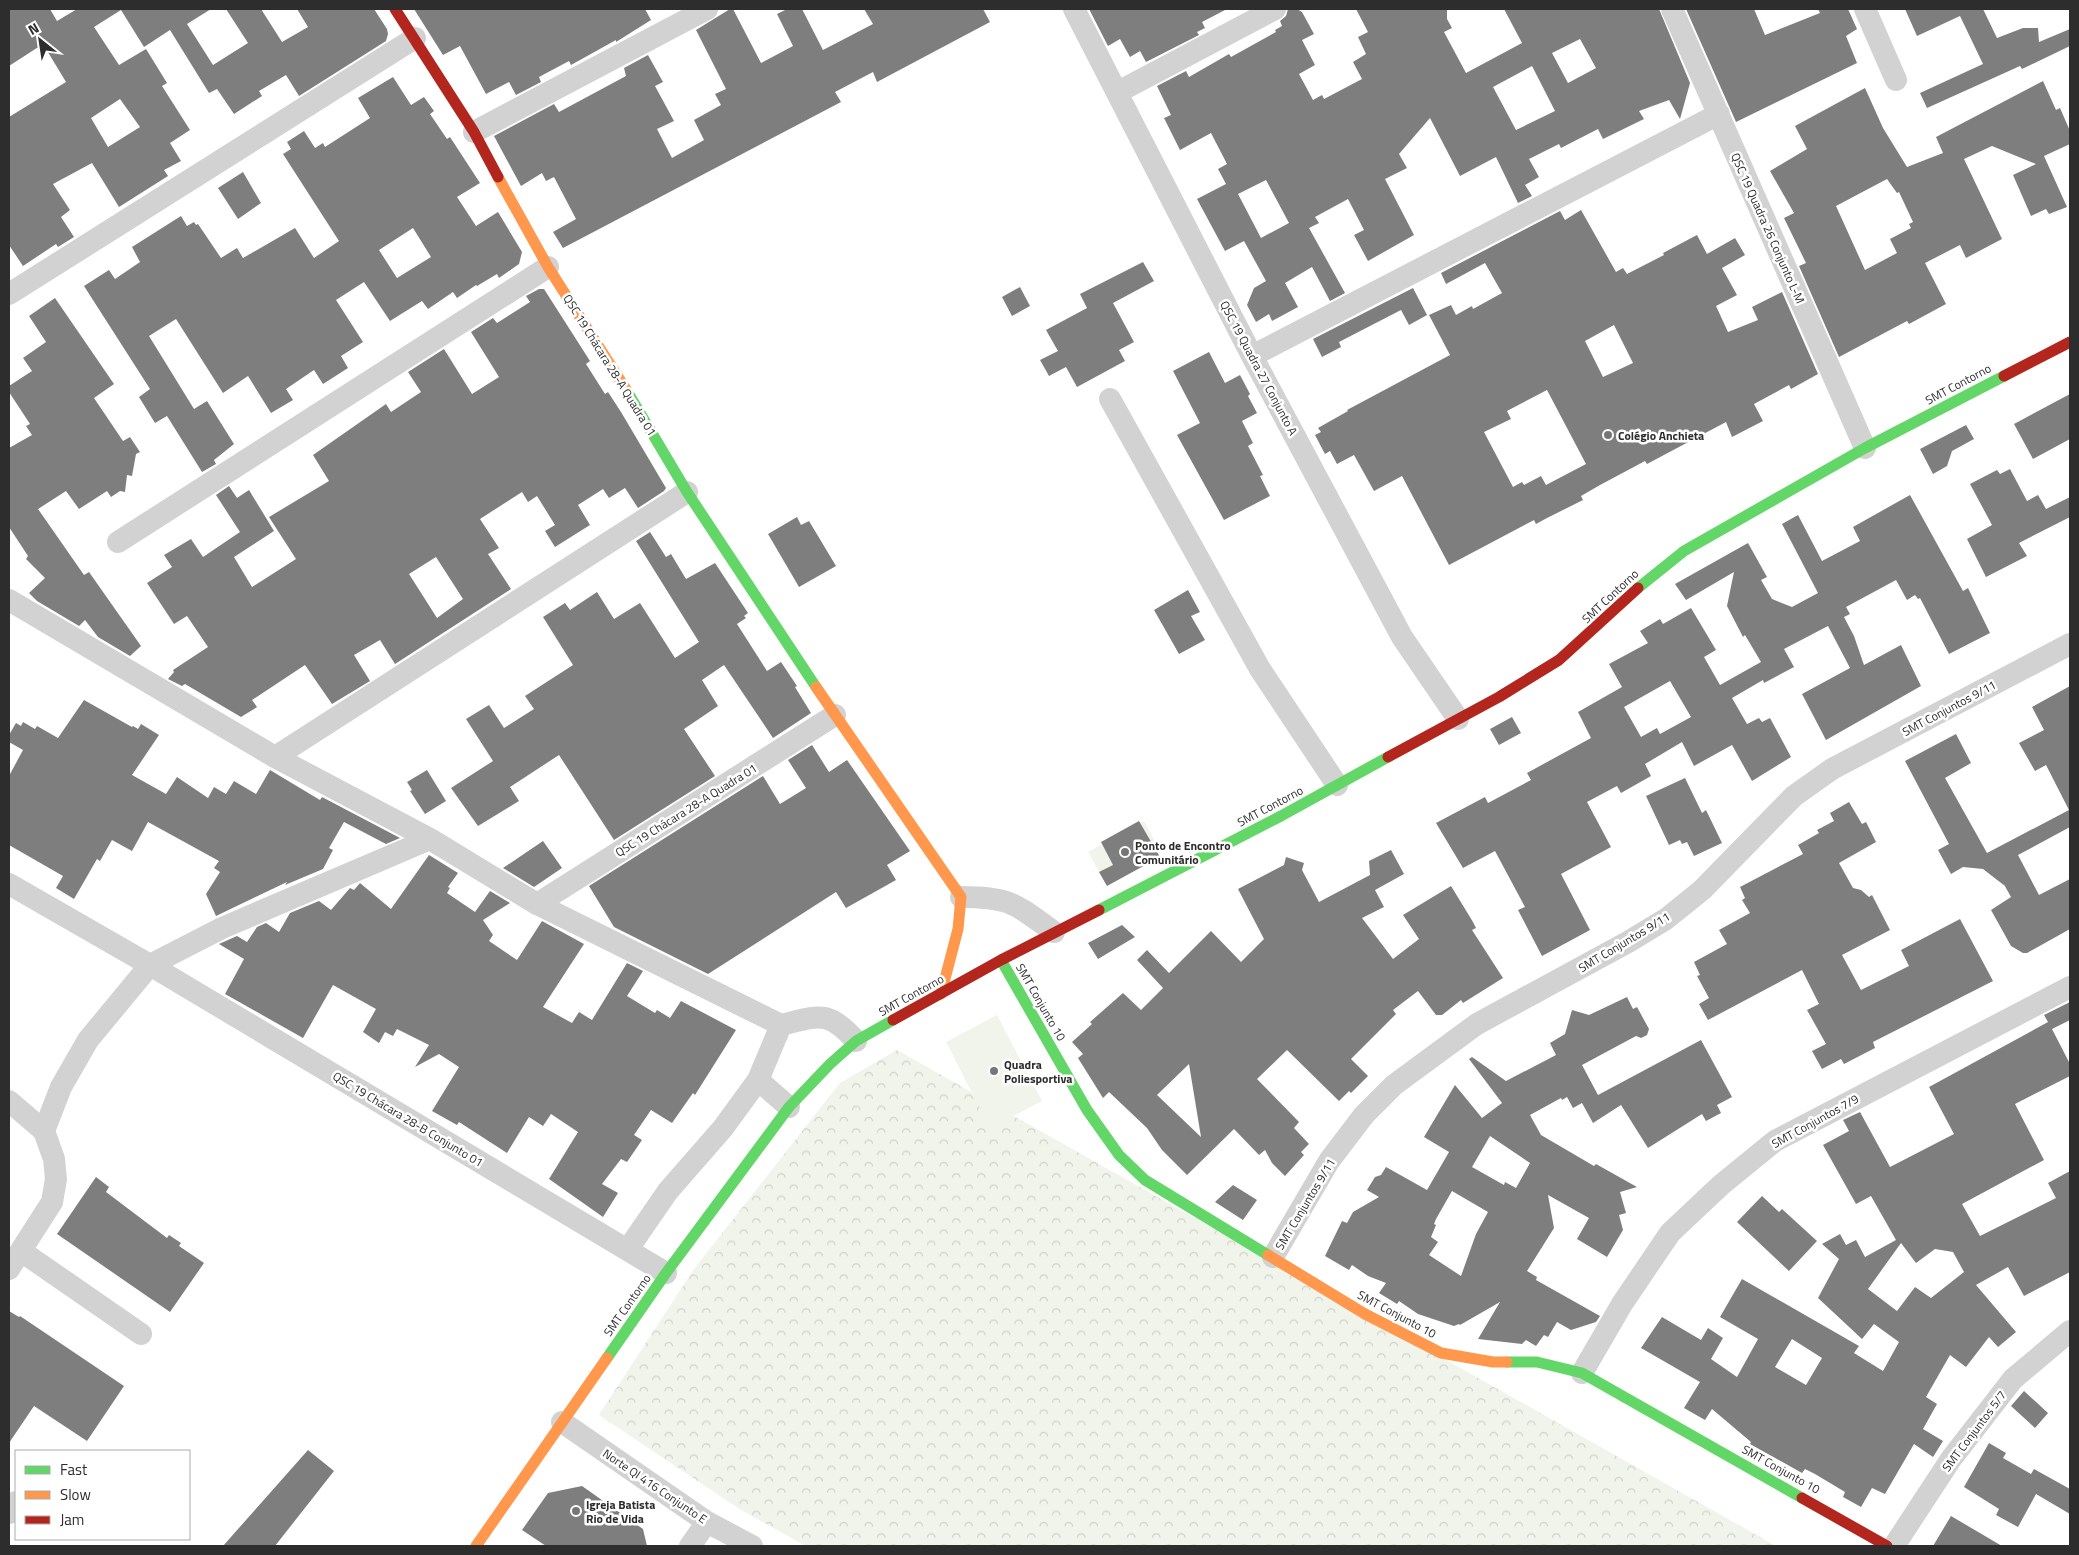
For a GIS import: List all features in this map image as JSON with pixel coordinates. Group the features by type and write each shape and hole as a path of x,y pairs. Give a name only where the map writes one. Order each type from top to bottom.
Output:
{"street":[{"name":"QSC 19 Chácara 28-A Quadra 01","path":"395,9 474,132 548,267 610,363 687,492 835,715 961,897"},
{"path":"474,132 708,9"},
{"name":"QSC 19 Quadra 27 Conjunto A","path":"1074,9 1252,356 1402,637 1458,719"},
{"path":"1118,92 1275,9"},
{"name":"QSC 19 Quadra 26 Conjunto L-M","path":"1672,9 1865,448"},
{"path":"1865,9 1896,80"},
{"path":"9,294 415,38"},
{"path":"1252,356 1718,114"},
{"path":"118,542 548,267"},
{"name":"SMT Contorno","path":"476,1546 666,1273 789,1107 830,1064 856,1041 1001,960 1226,845 1535,676 1559,660 1650,577 1684,551 1865,448 2070,342"},
{"path":"1110,399 1260,668 1337,785"},
{"path":"275,757 687,492"},
{"path":"9,600 275,757 430,839 537,904 781,1025 820,1016 841,1024 856,1041"},
{"name":"SMT Conjuntos 9/11","path":"1273,1257 1329,1161 1364,1115 1394,1085 1477,1024 1628,942 1666,919 1702,890 1794,796 1832,769 2070,644"},
{"name":"QSC 19 Chácara 28-A Quadra 01","path":"537,904 835,715"},
{"path":"44,1131 61,1087 88,1040 150,965 222,928 430,839"},
{"name":"QSC 19 Chácara 28-B Conjunto 01","path":"9,884 150,965 666,1273"},
{"path":"940,994 956,936 961,897 992,897 1006,900 1054,932"},
{"name":"SMT Conjunto 10","path":"1001,960 1075,1090 1115,1152 1145,1180 1365,1314 1441,1353 1494,1362 1537,1362 1582,1373 1887,1546"},
{"name":"SMT Conjuntos 7/9","path":"1582,1373 1622,1304 1670,1233 1721,1185 1775,1141 2070,987"},
{"path":"628,1249 664,1197 723,1128 758,1080 781,1025"},
{"path":"758,1080 789,1107"},
{"path":"9,1102 44,1131 54,1159 55,1187 52,1202 15,1260 141,1334"},
{"name":"SMT Conjuntos 5/7","path":"1894,1546 1951,1459 2013,1379 2070,1331"},
{"name":"Norte QI 416 Conjunto E","path":"562,1422 707,1522 752,1546"},
{"path":"690,1546 707,1522"}],"green space":[{"name":"Ponto de Encontro Comunitário","path":"1144,821 1161,852 1106,884 1088,852"},
{"name":"Quadra Poliesportiva","path":"997,1015 1042,1101 990,1128 946,1042"},
{"path":"897,1050 1776,1546 806,1546 741,1510 599,1415 694,1269 840,1083"}],"building":[{"path":"9,9 50,9 57,21 77,9 211,9 187,24 213,65 248,43 226,9 261,9 282,42 308,27 297,9 374,9 387,29 388,34 386,41 299,96 286,75 259,91 262,96 234,114 217,89 209,93 170,30 144,47 121,10 94,27 119,65 146,49 167,83 162,86 190,130 170,143 181,161 164,170 168,176 119,207 92,163 53,184 70,210 61,217 74,237 58,247 56,244 23,266 9,245 9,117 66,82 43,44 9,66","holes":["120,99 140,127 108,147 91,118"]},
{"path":"414,9 645,9 651,20 616,42 616,40 571,65 569,61 539,77 541,82 516,95 509,82 486,94 460,46 443,55"},
{"path":"733,9 761,63 793,46 777,14 787,9 802,9 823,50 873,24 864,9 983,9 990,22 877,82 873,72 835,92 841,102 563,248 553,232 576,219 554,177 546,181 542,173 521,186 494,136 554,104 559,112 626,76 624,68 648,55 663,82 655,86 674,121 657,129 672,158 704,140 694,120 721,105 715,94 726,89 696,30"},
{"path":"1089,9 1227,9 1202,22 1205,28 1197,32 1199,35 1146,62 1140,51 1130,57 1120,39 1108,46"},
{"path":"1288,9 1297,9 1302,12 1314,34 1302,40 1315,65 1299,74 1313,100 1322,95 1324,99 1362,79 1353,62 1366,54 1358,37 1368,32 1356,9 1447,9 1447,19 1452,28 1444,32 1466,73 1522,43 1504,9 1659,9 1690,83 1680,119 1669,100 1639,111 1644,119 1603,139 1598,129 1561,148 1559,144 1529,159 1539,177 1525,185 1532,196 1518,203 1496,157 1460,176 1430,118 1399,154 1407,168 1385,179 1414,235 1368,261 1354,235 1364,230 1348,199 1315,217 1319,223 1309,228 1345,293 1330,301 1312,267 1285,283 1298,307 1272,321 1269,314 1256,322 1247,305 1254,288 1266,281 1244,241 1225,251 1197,199 1226,184 1218,169 1227,164 1211,133 1180,150 1164,118 1171,115 1157,86 1186,71 1189,77 1229,54 1231,57 1276,32 1275,30 1282,26 1280,21 1286,16","holes":["1580,39 1596,68 1568,83 1552,53","1532,66 1555,111 1516,130 1493,87","1266,180 1289,223 1261,238 1238,194"]},
{"path":"1686,9 1754,9 1765,35 1820,13 1818,9 1848,9 1857,29 1846,36 1857,63 1736,122"},
{"path":"1905,9 1983,9 1997,38 2023,28 2038,28 2039,42 2070,29 2070,46 2022,69 2020,66 1927,108 1920,93 1983,64 1960,16 1917,36"},
{"path":"393,77 411,105 424,97 434,111 430,114 447,139 450,137 480,183 457,197 476,226 498,212 522,252 519,264 499,278 497,274 457,298 453,292 428,309 422,301 390,321 364,282 336,300 363,342 341,356 348,368 323,384 314,370 286,389 293,400 271,413 248,376 223,393 176,319 149,336 194,409 207,401 234,444 214,460 216,464 202,472 167,416 155,423 139,397 150,389 84,286 109,270 115,279 140,262 132,247 181,216 187,226 194,222 196,225 198,224 221,258 237,248 243,258 295,228 314,258 339,241 283,154 291,149 287,142 304,131 315,148 323,143 325,147 370,118 358,98","holes":["413,228 431,257 397,278 379,250"]},
{"path":"2043,81 2056,110 2060,108 2070,131 2070,144 2044,156 2067,207 2049,214 2046,209 2031,216 2013,175 2036,164 1992,146 1964,159 2002,239 1966,258 1960,245 1925,263 1946,304 1909,324 1907,321 1839,357 1799,266 1806,263 1784,218 1794,213 1770,171 1807,149 1795,126 1865,88 1883,128 1907,167 1943,153 1936,137","holes":["1887,179 1897,193 1899,192 1913,222 1909,224 1911,228 1890,239 1897,253 1865,270 1836,206"]},
{"path":"243,172 261,203 238,219 218,188"},
{"path":"1581,210 1616,272 1623,268 1627,274 1697,235 1707,254 1735,238 1745,255 1722,268 1737,295 1716,306 1728,332 1758,320 1752,307 1782,292 1818,374 1791,389 1789,385 1754,404 1763,421 1732,437 1726,422 1647,464 1645,461 1600,485 1581,496 1583,500 1536,524 1534,520 1449,565 1402,476 1374,491 1354,455 1337,464 1330,451 1325,454 1315,435 1321,432 1318,428 1347,410 1450,355 1429,315 1451,305 1456,315 1472,306 1473,309 1502,293 1485,263 1446,284 1441,273 1560,211 1565,220","holes":["1614,325 1633,363 1603,377 1585,341","1547,390 1586,464 1546,485 1541,476 1524,485 1522,482 1513,487 1484,432 1511,419 1507,411"]},
{"path":"1143,262 1154,281 1113,303 1134,342 1119,350 1125,361 1077,387 1066,367 1049,376 1040,360 1058,351 1046,330 1087,308 1080,294"},
{"path":"1020,287 1030,306 1012,316 1002,297"},
{"path":"1413,288 1427,315 1409,325 1401,310 1339,342 1341,347 1322,357 1313,339"},
{"path":"539,289 544,289 590,361 586,364 605,394 608,392 621,412 666,488 664,491 638,508 625,488 609,498 603,489 578,505 590,525 555,547 545,531 555,525 537,496 528,502 522,492 480,519 499,548 488,554 511,589 395,664 380,640 354,655 370,681 332,704 305,665 252,700 257,707 241,717 185,684 182,686 168,679 174,672 173,670 208,647 187,616 174,624 147,583 172,567 164,555 191,539 203,557 240,532 216,495 229,486 237,498 249,490 274,531 234,557 252,587 296,559 269,517 329,481 313,455 386,404 391,412 421,392 408,372 444,349 472,394 499,377 471,332 493,318 497,323 530,302 526,296","holes":["436,557 463,599 437,618 409,574"]},
{"path":"55,298 114,384 94,398 123,441 130,437 140,452 136,454 132,476 127,475 125,492 120,491 111,497 107,491 79,509 66,491 38,509 84,575 89,572 141,646 130,656 98,637 85,620 79,626 37,601 29,593 45,578 26,559 28,556 9,527 9,448 32,435 26,426 30,424 9,392 9,386 32,371 23,358 46,342 29,316"},
{"path":"1209,352 1225,383 1240,375 1250,394 1248,396 1257,413 1242,421 1253,443 1248,446 1263,475 1260,476 1270,496 1224,520 1177,435 1200,423 1173,371"},
{"path":"2070,394 2070,439 2033,459 2014,424"},
{"path":"1966,425 1974,439 1952,451 1947,466 1933,474 1920,449"},
{"path":"2010,469 2027,501 2038,495 2046,509 2070,497 2070,517 2019,543 2027,556 1986,577 1967,539 1992,525 1970,484 1997,470 2000,474"},
{"path":"1910,495 1963,591 1968,588 1990,633 1949,654 1920,598 1918,599 1915,595 1907,600 1896,580 1846,607 1850,614 1844,617 1854,636 1864,665 1901,645 1921,686 1826,740 1802,694 1850,668 1828,626 1784,649 1794,667 1764,683 1763,680 1732,698 1747,724 1759,718 1762,722 1770,718 1791,757 1752,781 1732,745 1694,766 1682,742 1645,764 1651,776 1621,793 1617,786 1587,802 1611,847 1561,874 1590,930 1542,956 1518,910 1525,907 1495,851 1463,868 1436,823 1485,797 1488,803 1531,780 1527,773 1591,738 1578,712 1622,687 1609,664 1648,643 1640,631 1660,619 1663,624 1691,608 1716,650 1704,657 1720,685 1761,662 1745,635 1743,637 1727,606 1734,572 1686,600 1675,584 1748,543 1767,577 1761,580 1772,599 1792,607 1818,593 1782,524 1798,515 1822,561 1860,541 1853,527","holes":["1670,681 1691,717 1660,734 1657,728 1641,737 1624,707"]},
{"path":"797,517 801,525 809,521 836,566 799,587 768,534"},
{"path":"650,532 666,557 671,554 686,579 715,563 748,613 744,616 746,618 737,624 767,671 781,662 797,686 795,687 811,713 773,738 724,665 702,680 718,706 684,729 715,776 614,840 559,755 510,787 519,801 478,826 451,788 493,761 466,719 489,705 504,728 534,709 525,696 573,665 543,617 565,603 570,610 597,592 614,619 640,603 675,658 699,642 636,541"},
{"path":"1188,590 1200,612 1191,616 1205,640 1179,654 1154,610"},
{"path":"2070,686 2070,827 2018,855 2039,895 2070,879 2070,929 2027,953 2023,953 2011,946 1991,910 2011,897 2005,886 1983,869 1963,867 1951,874 1938,850 1949,844 1905,761 1956,734 1971,763 1945,778 1987,853 2069,810 2046,765 2035,771 2019,743 2044,730 2032,707"},
{"path":"84,700 132,727 138,729 141,724 159,735 132,775 166,794 177,777 208,798 214,787 226,794 234,781 256,794 270,770 320,800 322,797 400,838 386,844 344,822 329,848 333,850 323,869 285,885 287,882 216,916 206,894 220,872 214,868 219,861 148,822 132,851 112,840 100,861 97,859 74,899 56,888 63,876 9,845 9,776 23,750 9,742 9,735 16,723 21,726 23,722 35,729 37,726 58,738"},
{"path":"1512,717 1521,733 1499,745 1490,729"},
{"path":"812,745 829,772 847,760 910,851 887,865 896,880 846,908 836,892 708,974 614,927 589,886 763,776 780,804 806,788 788,760"},
{"path":"427,770 446,801 425,814 410,791 412,790 407,782"},
{"path":"1685,778 1702,813 1706,810 1722,843 1694,856 1687,842 1682,844 1680,840 1669,845 1646,796"},
{"path":"1849,802 1862,824 1866,822 1876,842 1839,863 1853,888 1861,890 1869,897 1872,895 1890,930 1842,955 1861,990 1909,966 1901,950 1960,919 1993,981 1873,1042 1875,1048 1844,1064 1841,1059 1822,1069 1812,1051 1826,1044 1807,1010 1819,1004 1802,970 1708,1020 1699,1004 1709,998 1697,976 1700,975 1694,962 1727,944 1719,930 1750,913 1742,900 1745,898 1740,887 1803,854 1798,845 1819,833 1817,830 1834,821 1830,813"},
{"name":"Ponto de Encontro Comunitário","path":"1139,821 1160,857 1107,886 1099,872 1113,865 1101,842"},
{"path":"543,841 562,868 534,887 503,868"},
{"path":"1391,850 1404,874 1375,890 1384,907 1362,918 1393,959 1419,939 1403,915 1451,886 1476,928 1472,930 1503,978 1463,1003 1461,1000 1442,1015 1436,1015 1418,991 1393,1010 1396,1014 1351,1059 1368,1076 1351,1093 1349,1091 1339,1101 1287,1050 1257,1079 1299,1122 1294,1128 1309,1144 1301,1152 1304,1155 1285,1176 1272,1163 1265,1150 1259,1155 1234,1129 1187,1175 1162,1150 1147,1128 1109,1092 1103,1098 1078,1058 1083,1054 1072,1042 1092,1024 1090,1022 1123,993 1141,1010 1163,988 1137,960 1147,950 1169,973 1211,931 1241,962 1264,939 1238,889 1284,865 1286,857 1304,863 1302,870 1319,902 1370,875 1369,861","holes":["1189,1064 1201,1137 1157,1095"]},
{"path":"429,855 458,873 448,887 450,888 447,893 475,912 490,891 510,903 483,920 493,935 489,941 517,960 542,921 584,944 543,1007 572,1023 579,1012 592,1020 627,963 643,971 627,996 655,1013 657,1010 670,1018 681,1001 736,1030 695,1095 693,1093 672,1123 651,1110 634,1135 642,1140 627,1162 621,1159 602,1184 618,1193 603,1217 549,1179 578,1132 551,1114 543,1126 529,1117 507,1153 459,1122 457,1125 432,1111 459,1067 439,1054 415,1067 429,1045 397,1029 393,1036 385,1032 379,1043 363,1032 376,1009 333,985 303,1038 225,994 244,959 219,944 237,936 247,942 257,927 266,923 279,932 290,913 319,901 331,910 350,888 354,890 360,883 391,909"},
{"path":"1122,925 1135,937 1098,959 1088,943"},
{"path":"1627,997 1633,1009 1637,1007 1649,1029 1647,1035 1641,1038 1636,1036 1582,1065 1598,1095 1701,1040 1732,1097 1717,1105 1721,1113 1706,1121 1702,1114 1648,1148 1621,1105 1593,1123 1582,1103 1573,1108 1567,1097 1562,1100 1561,1098 1530,1115 1541,1135 1594,1166 1596,1164 1637,1187 1620,1192 1626,1213 1619,1215 1623,1230 1607,1257 1577,1239 1589,1218 1548,1195 1554,1228 1527,1271 1537,1277 1536,1280 1600,1316 1596,1322 1571,1330 1557,1322 1548,1337 1544,1335 1536,1346 1526,1340 1522,1344 1478,1339 1500,1302 1460,1325 1454,1326 1418,1314 1399,1301 1397,1304 1379,1293 1386,1283 1368,1276 1352,1265 1349,1270 1325,1256 1342,1221 1347,1223 1353,1212 1379,1197 1367,1190 1375,1177 1381,1175 1386,1167 1427,1190 1449,1152 1424,1137 1455,1085 1482,1118 1502,1103 1469,1059 1472,1057 1506,1081 1556,1055 1550,1043 1565,1034 1572,1010 1589,1015","holes":["1490,1136 1530,1163 1516,1188 1505,1182 1504,1185 1472,1167","1452,1191 1488,1212 1476,1234 1461,1276 1429,1255 1438,1242 1431,1237 1436,1225 1434,1224"]},
{"path":"2070,1002 2070,1020 2052,1029 2070,1064 2070,1076 2015,1104 2044,1160 1962,1204 1980,1236 2056,1198 2048,1183 2070,1171 2070,1272 2024,1296 2008,1267 1976,1285 2016,1332 1998,1347 1989,1337 1966,1367 1950,1355 1926,1397 1937,1404 1923,1429 1943,1441 1933,1457 1914,1444 1885,1494 1872,1488 1861,1507 1843,1497 1845,1492 1815,1474 1805,1469 1802,1473 1750,1444 1751,1442 1712,1409 1705,1420 1684,1408 1700,1382 1641,1348 1662,1317 1701,1340 1708,1328 1723,1338 1711,1359 1737,1377 1758,1339 1720,1317 1742,1279 1859,1346 1854,1353 1883,1371 1899,1342 1874,1324 1862,1339 1818,1298 1839,1259 1822,1244 1840,1234 1846,1245 1856,1240 1865,1257 1896,1240 1871,1196 1856,1204 1823,1145 1849,1131 1843,1120 1860,1112 1890,1167 1954,1134 1929,1087 2048,1022 2044,1015","holes":["1901,1243 1916,1263 1935,1249 1953,1252 1964,1272 1931,1298 1915,1287 1897,1311 1868,1289","1792,1339 1822,1358 1806,1385 1775,1367"]},
{"path":"96,1177 109,1187 106,1192 167,1238 169,1235 181,1243 179,1246 204,1263 170,1312 57,1234"},
{"path":"1233,1185 1257,1200 1243,1220 1215,1202"},
{"path":"1762,1196 1779,1212 1782,1209 1817,1241 1789,1271 1737,1222"},
{"path":"9,1311 20,1316 124,1386 87,1441 34,1406 9,1443"},
{"path":"2024,1391 2048,1413 2035,1428 2011,1406"},
{"path":"1989,1443 2006,1453 2003,1458 2031,1474 2034,1469 2070,1489 2070,1514 2036,1494 2018,1527 1996,1515 1999,1509 1964,1487"},
{"path":"308,1450 334,1471 275,1546 223,1546"},
{"name":"Igreja Batista Rio de Vida","path":"582,1486 643,1529 647,1546 546,1546 522,1530 548,1493"},
{"path":"1951,1516 2002,1546 1933,1546"}],"traffic: fast":[{"path":"1638,588 1684,551 1865,448 2004,376"},
{"path":"627,391 687,492 816,687"},
{"path":"1099,910 1281,816 1388,757"},
{"path":"1001,960 1087,1110 1119,1155 1145,1180 1268,1255"},
{"path":"607,1358 666,1273 789,1107 830,1064 856,1041 893,1020"},
{"path":"1507,1362 1537,1362 1582,1373 1802,1498"}],"traffic: slow":[{"path":"498,177 548,267 627,391"},
{"path":"816,687 961,897 958,929 941,994"},
{"path":"1268,1255 1365,1314 1441,1353 1493,1362 1507,1362"},
{"path":"476,1546 607,1358"}],"traffic: jam":[{"path":"395,9 474,132 498,177"},
{"path":"2004,376 2070,342"},
{"path":"1388,757 1499,697 1559,660 1638,588"},
{"path":"893,1020 1001,960 1099,910"},
{"path":"1802,1498 1887,1546"}],"place":[{"name":"Colégio Anchieta","path":"1608,435"},
{"name":"Ponto de Encontro Comunitário","path":"1125,852"},
{"name":"Quadra Poliesportiva","path":"994,1071"},
{"name":"Igreja Batista Rio de Vida","path":"576,1511"}]}
